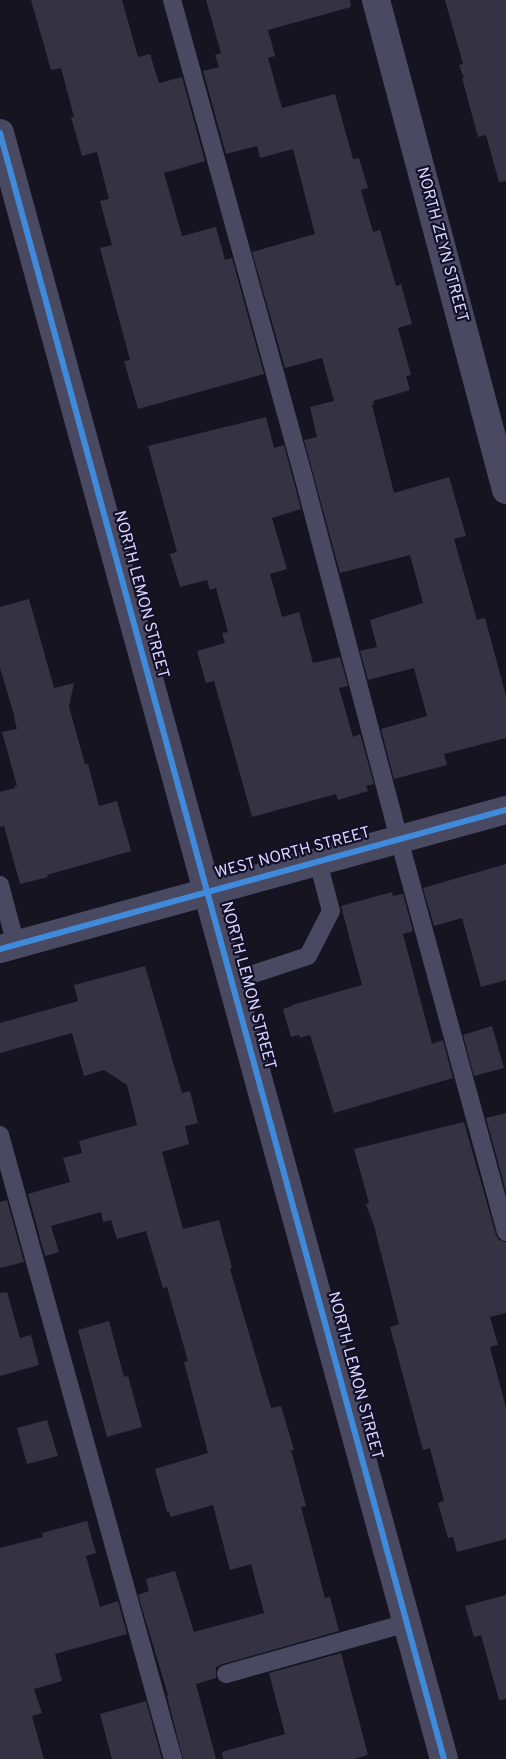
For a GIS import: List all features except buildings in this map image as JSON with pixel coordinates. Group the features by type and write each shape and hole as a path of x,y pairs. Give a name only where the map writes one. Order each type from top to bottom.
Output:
{"street":[{"name":"NORTH ZEYN STREET","path":"376,0 506,490"},
{"name":"NORTH LEMON STREET","path":"0,133 444,1759"},
{"name":"WEST NORTH STREET","path":"8,947 506,810"}],"lane":[{"path":"172,0 306,485 399,839 506,1232"},
{"path":"232,981 308,956 331,911 318,862"},
{"path":"0,885 8,947"},
{"path":"0,1135 173,1759"},
{"path":"226,1674 407,1623"}],"cycle path":[{"path":"0,133 444,1759"},
{"path":"0,949 506,810"}]}
